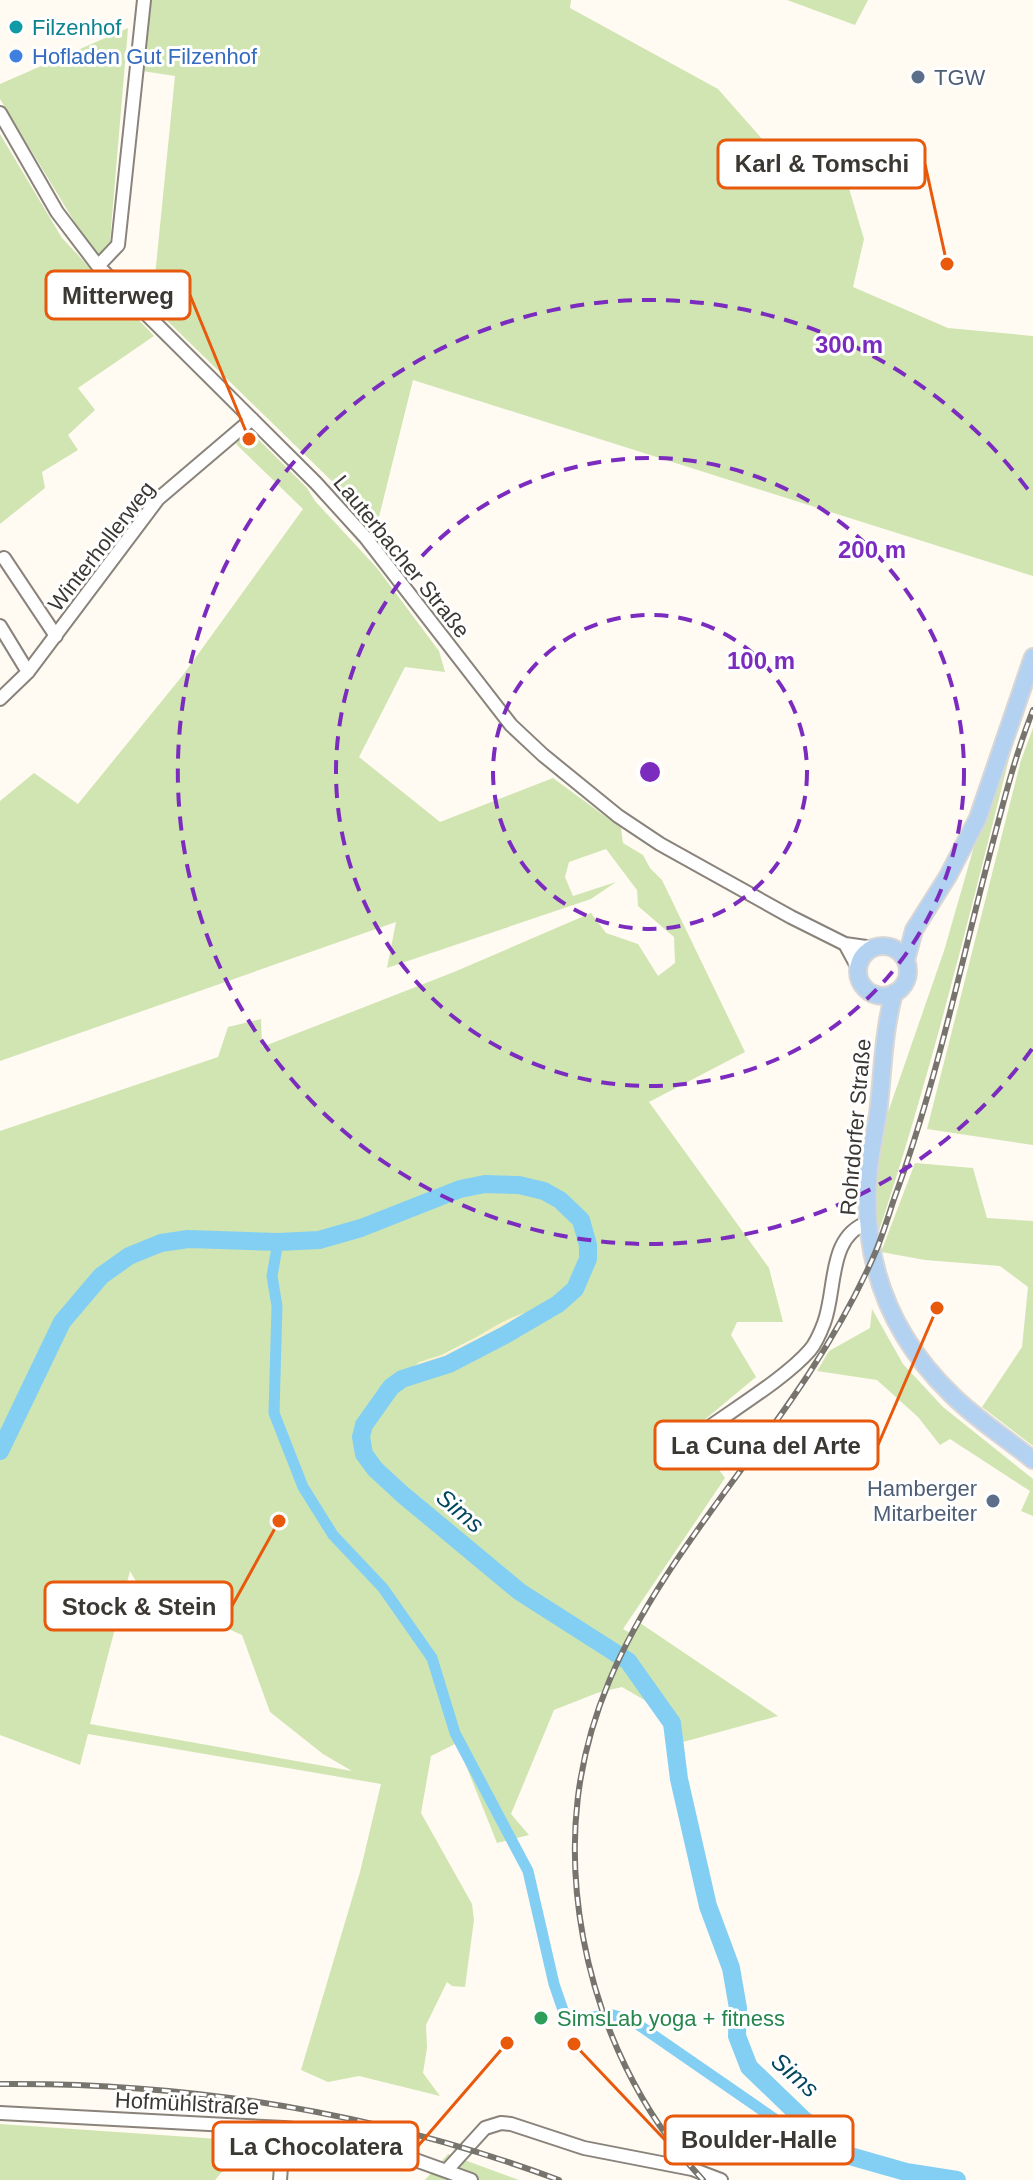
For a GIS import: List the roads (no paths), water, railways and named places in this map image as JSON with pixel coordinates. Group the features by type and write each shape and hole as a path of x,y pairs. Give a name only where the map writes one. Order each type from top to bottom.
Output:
{"main road":[{"path":"914,930 863,956 858,968 864,987 875,994 894,993 907,979 906,960 914,930 948,876 978,818 1033,657"},
{"path":"881,948 897,950 906,960"},
{"name":"Rohrdorfer Straße","path":"894,993 886,1022 880,1099 869,1167 869,1222 881,1290 904,1340 921,1362 953,1397 1033,1460"},
{"name":"Rohrdorfer Straße","path":"875,994 886,1022"}],"street":[{"path":"98,266 118,245 144,0"},
{"name":"Lauterbacher Straße","path":"0,113 57,212 98,266 366,538 511,725 618,816 660,844 728,884 845,944 881,948"},
{"name":"Winterhollerweg","path":"0,699 28,672 158,499 252,419"},
{"name":"Winterhollerweg","path":"4,558 56,636"},
{"path":"0,626 28,672"},
{"path":"845,944 858,968"},
{"path":"697,1436 811,1349 824,1323 841,1245 856,1226 869,1222"},
{"name":"Hofmühlstraße","path":"0,2113 284,2128 357,2137 471,2180"},
{"path":"446,2171 480,2132 501,2123 584,2148 692,2169 721,2180"},
{"path":"280,2180 284,2128"}],"waterway":[{"name":"Sims","path":"0,1451 62,1322 101,1276 129,1256 161,1243 188,1239 319,1240 361,1228 460,1189 485,1184 519,1185 544,1191 560,1200 581,1220 588,1245 588,1259 575,1289 558,1304 505,1335 449,1364 402,1379 391,1387 364,1425 361,1437 364,1454 402,1494 520,1592 628,1661 672,1723 679,1779 708,1906 731,1968 738,2008 737,2036 749,2067 803,2119 850,2156 906,2172 957,2180"},
{"name":"Sims","path":"278,1242 272,1276 277,1306 274,1413 303,1487 333,1535 383,1588 432,1658 455,1733 528,1871 554,1984 564,2013 579,2018 613,2015 633,2021 814,2146 850,2156"}],"railway":[{"path":"703,2180 680,2154 642,2097 612,2036 590,1971 583,1937 575,1831 590,1738 622,1654 666,1576 826,1346 875,1253 922,1115 1004,802 1033,710"},
{"path":"0,2084 143,2089 284,2106 423,2136 559,2180"}],"place":[{"name":"Filzenhof","path":"16,27"},
{"name":"Hofladen Gut Filzenhof","path":"16,56"},
{"name":"TGW","path":"918,77"},
{"name":"Karl & Tomschi","path":"947,264"},
{"name":"Mitterweg","path":"249,439"},
{"name":"La Cuna del Arte","path":"937,1308"},
{"name":"Hamberger Mitarbeiter","path":"993,1501"},
{"name":"Stock & Stein","path":"279,1521"},
{"name":"SimsLab yoga + fitness","path":"541,2018"},
{"name":"La Chocolatera","path":"507,2043"},
{"name":"Boulder-Halle","path":"574,2044"}]}
